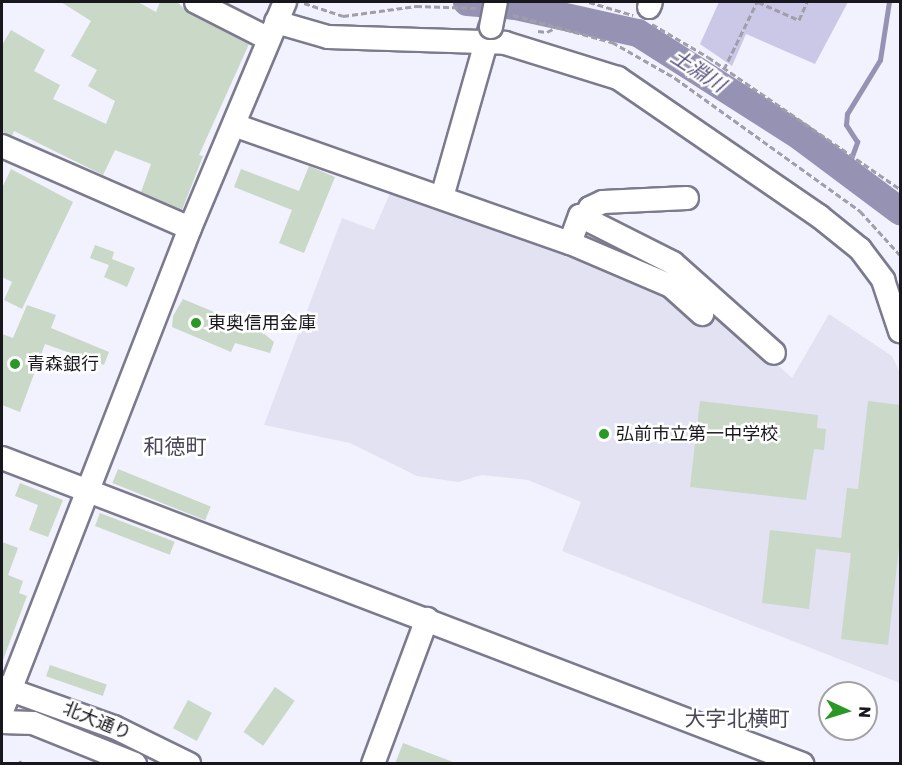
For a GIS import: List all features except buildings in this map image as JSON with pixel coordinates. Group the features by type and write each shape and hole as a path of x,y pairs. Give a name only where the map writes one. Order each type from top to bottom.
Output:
{"street":[{"path":"196,2 279,17 328,37 489,35 505,43 618,78 819,216 860,249 883,280 900,331"},
{"path":"442,197 489,35 496,2"},
{"path":"2,711 6,688 88,490 190,228 279,17"},
{"path":"234,124 570,243 671,286 702,314"},
{"path":"2,146 190,228"},
{"path":"585,218 590,208 603,202 687,198"},
{"path":"570,243 580,216 674,263 774,353"},
{"path":"2,458 802,764"},
{"path":"373,764 427,619"},
{"name":"北大通り","path":"6,688 114,727 189,764"},
{"name":"北大通り","path":"2,722 33,723 135,764"}],"path":[{"path":"589,2 646,11 724,69 900,189"},
{"path":"724,69 757,2 799,20 807,2"},
{"path":"547,32 561,25"}],"shaded area":[{"path":"719,2 848,2 815,64 746,34 732,66 700,44"},
{"name":"弘前市立第一中学校","path":"391,191 576,253 583,230 667,266 792,378 829,314 892,356 900,373 900,683 562,551 581,502 528,480 482,475 458,482 417,476 350,443 264,425 342,218 374,230"}],"waterway":[{"name":"土淵川","path":"467,2 516,6 638,33 801,137 900,211"},
{"path":"847,170 857,142 846,125 847,114 880,60 889,2"}],"place":[{"name":"東奥信用金庫","path":"196,323"},
{"name":"青森銀行","path":"15,364"},
{"name":"弘前市立第一中学校","path":"604,434"}],"district":[{"name":"和徳町","path":"175,447"},
{"name":"大字北横町","path":"737,719"}]}
